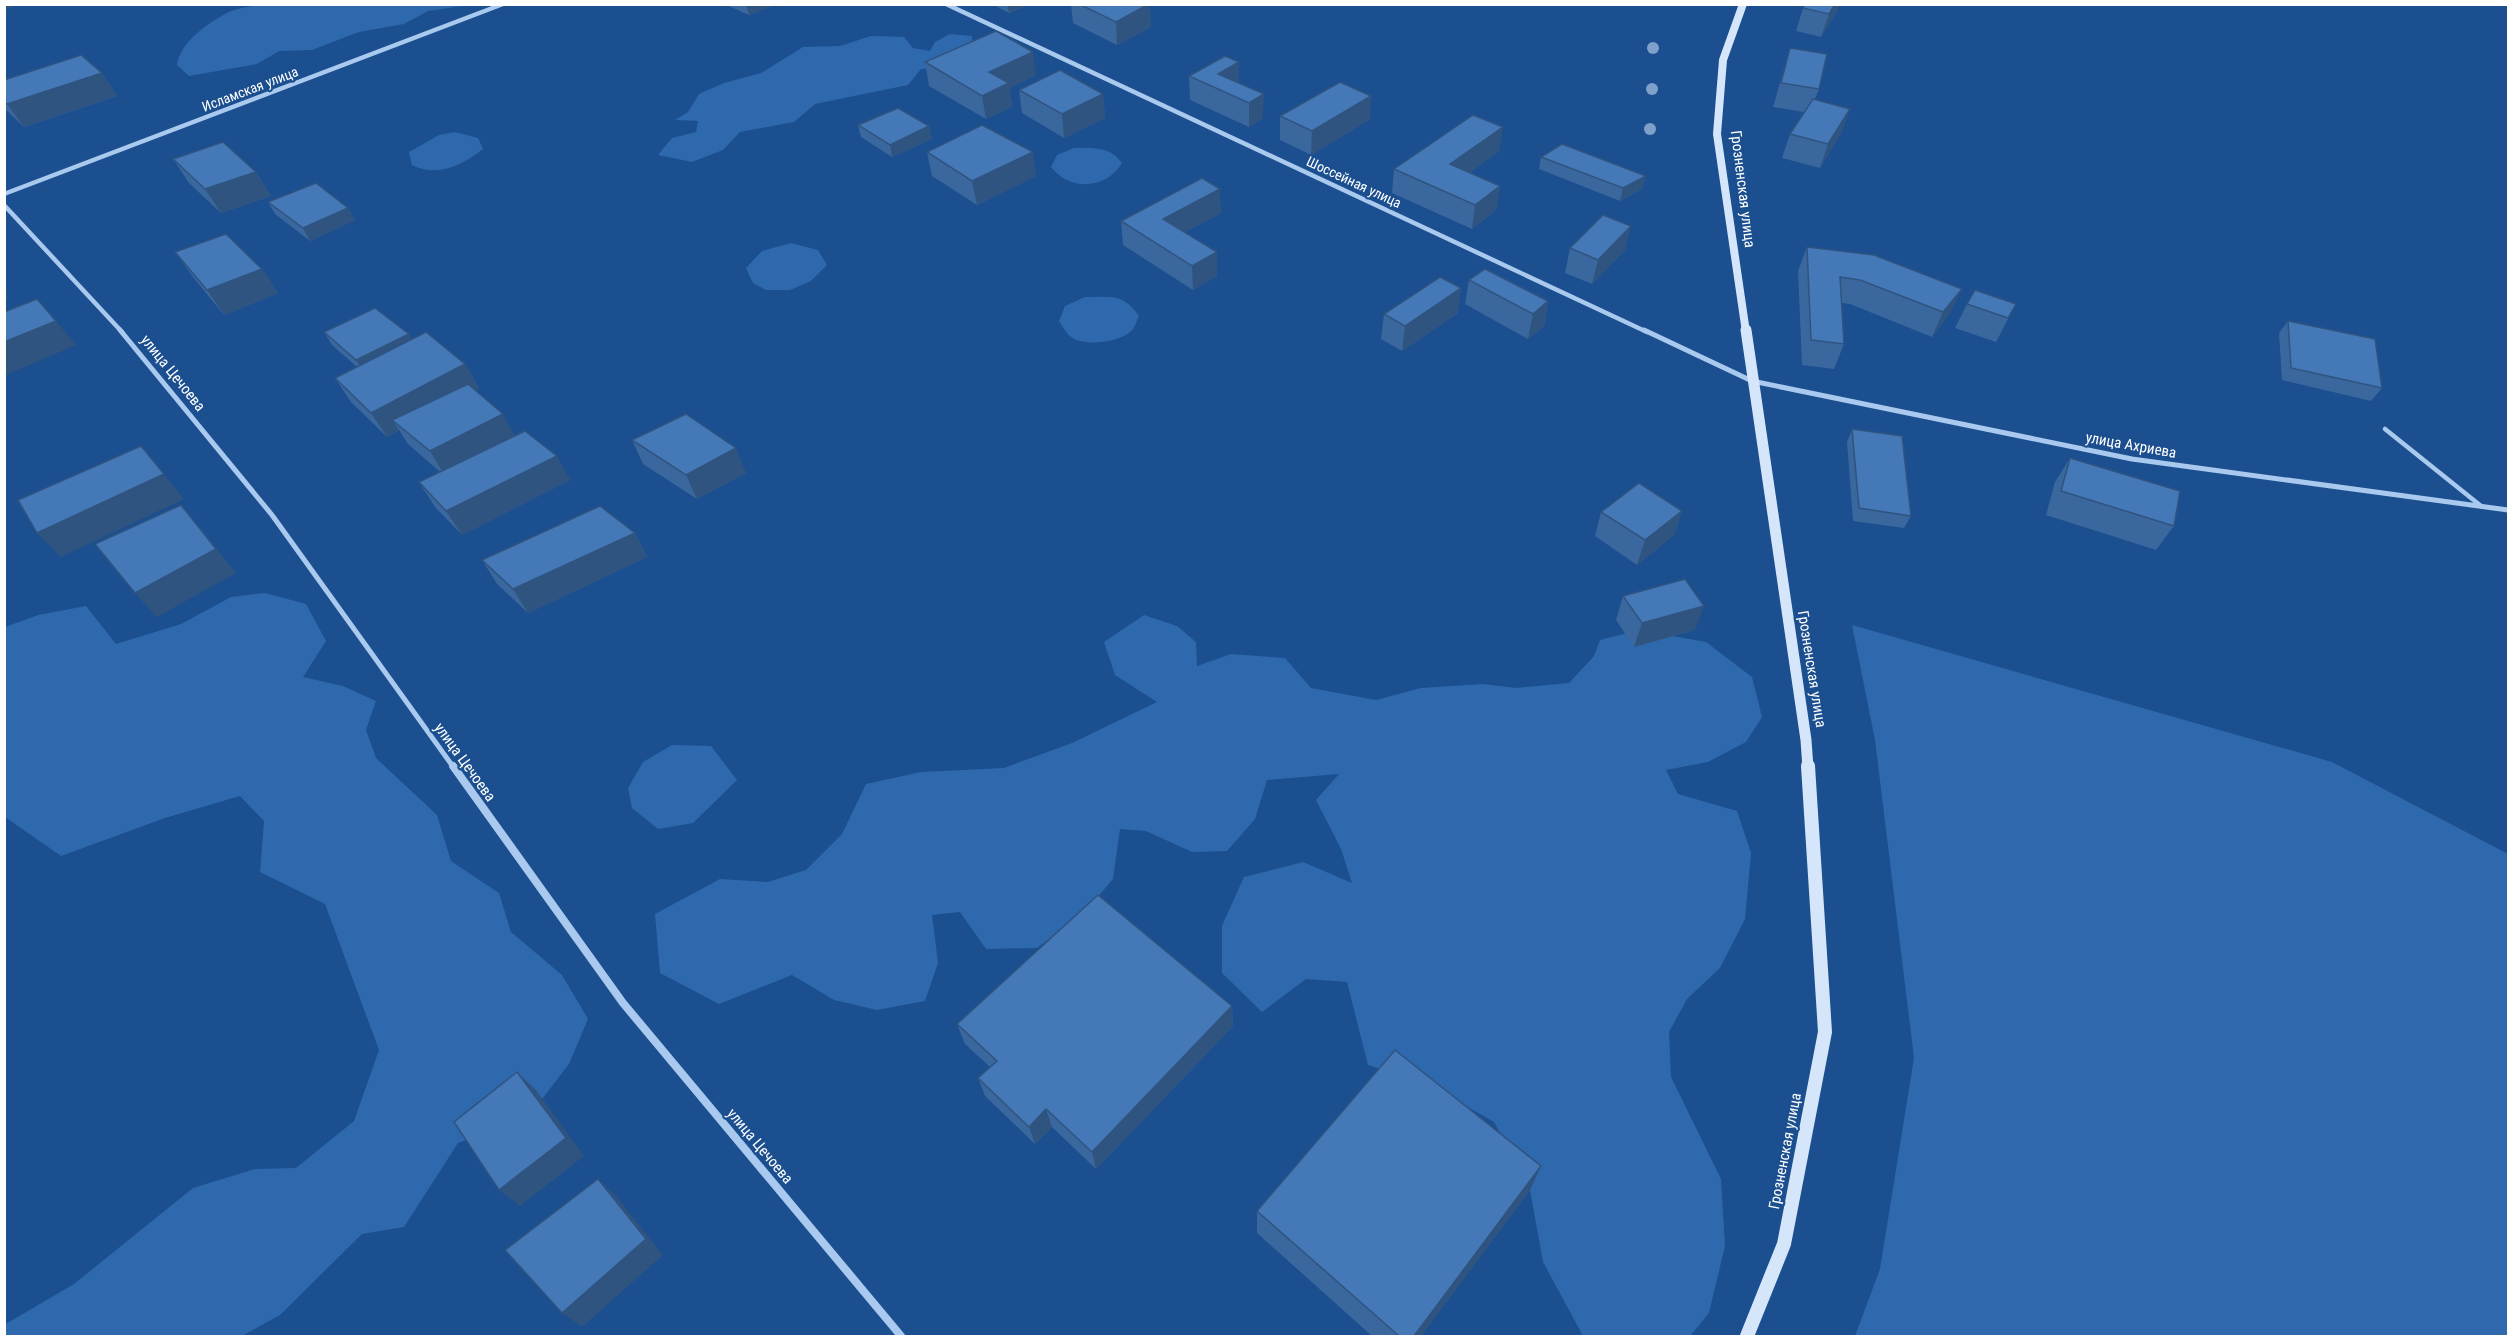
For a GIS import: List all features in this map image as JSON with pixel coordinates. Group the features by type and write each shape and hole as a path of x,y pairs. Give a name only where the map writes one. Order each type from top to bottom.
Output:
{"street":[{"name":"Исламская улица","path":"4,194 503,4"},
{"name":"Шоссейная улица","path":"946,4 1752,381"},
{"name":"Грозненская улица","path":"1743,4 1723,60 1717,134 1806,740 1825,1032 1784,1244 1748,1336"},
{"name":"улица Цечоева","path":"4,205 122,332 272,515 623,1004 901,1336"},
{"name":"улица Ахриева","path":"1752,381 2132,459 2508,510"}],"lane":[{"path":"2385,429 2481,506"}],"shaded area":[{"path":"262,4 469,5 428,11 404,24 359,32 312,50 279,51 257,64 189,76 177,65 189,41 213,21 229,12"},
{"path":"950,34 972,36 972,53 950,66 921,69 908,85 815,104 794,122 740,132 723,150 692,162 658,155 672,138 696,132 698,121 675,120 688,112 699,94 724,83 761,73 803,47 840,46 871,36 904,37 913,48 930,51 935,42"},
{"path":"455,132 478,138 483,149 449,168 431,170 412,165 409,152 439,135"},
{"path":"1074,148 1095,148 1107,151 1122,163 1115,172 1098,182 1078,184 1068,181 1051,167 1057,155"},
{"path":"791,243 818,250 827,265 811,281 790,290 766,290 753,283 746,268 762,251"},
{"path":"1085,297 1116,298 1127,303 1139,316 1133,329 1122,337 1105,342 1074,339 1059,321 1065,306"},
{"path":"265,593 306,604 326,641 303,677 343,686 376,701 366,730 376,758 437,815 451,861 499,893 511,932 562,975 588,1019 569,1064 536,1107 505,1125 458,1143 404,1227 362,1234 280,1315 242,1336 5,1336 4,1325 74,1284 193,1188 255,1169 296,1168 354,1121 379,1050 325,904 260,872 264,821 240,796 165,818 61,856 5,817 5,627 38,615 86,606 116,644 181,624 231,597"},
{"path":"1144,615 1177,626 1196,642 1197,666 1231,654 1285,658 1311,688 1376,700 1421,688 1483,684 1516,688 1569,683 1594,656 1600,640 1639,630 1706,642 1752,677 1762,717 1746,742 1708,762 1666,770 1678,794 1737,811 1751,853 1745,919 1720,968 1687,999 1669,1032 1671,1077 1721,1179 1725,1246 1709,1313 1690,1336 1583,1336 1543,1262 1530,1190 1494,1122 1427,1084 1368,1065 1347,982 1306,979 1262,1012 1222,973 1222,926 1244,877 1303,862 1352,883 1341,849 1316,800 1339,774 1267,780 1255,819 1227,851 1192,852 1146,831 1120,829 1113,879 1085,912 1037,948 986,949 960,912 932,915 938,963 925,1001 877,1010 834,1000 792,975 719,1004 660,973 655,914 720,879 768,882 806,870 842,834 866,784 921,772 1004,768 1072,743 1157,702 1115,675 1104,642"},
{"path":"1852,625 2332,762 2508,854 2508,1336 1855,1336 1880,1269 1914,1058 1875,740"},
{"path":"672,745 711,746 737,780 693,823 658,829 632,808 628,788 643,762"}],"building":[{"path":"1079,4 1149,4 1116,22"},
{"path":"1805,4 1835,4 1829,14 1803,8"},
{"path":"996,31 1033,52 989,72 1009,83 982,96 925,62"},
{"path":"1790,48 1827,54 1819,89 1781,83"},
{"path":"81,55 102,73 7,104 4,101 4,80"},
{"path":"1225,56 1239,62 1218,74 1264,94 1249,103 1189,76"},
{"path":"1060,70 1103,94 1062,114 1019,90"},
{"path":"1340,82 1371,96 1312,131 1280,116"},
{"path":"1813,99 1850,109 1828,144 1790,134"},
{"path":"898,108 929,126 890,145 858,125"},
{"path":"1473,115 1503,127 1450,164 1500,186 1475,205 1394,169"},
{"path":"982,125 1033,152 972,181 927,152"},
{"path":"223,142 256,172 205,189 173,159"},
{"path":"1562,144 1646,176 1623,188 1541,157"},
{"path":"1202,178 1220,189 1163,219 1217,252 1192,266 1121,221"},
{"path":"316,183 348,208 303,228 268,202"},
{"path":"1603,215 1631,226 1598,260 1570,248"},
{"path":"226,234 262,269 207,290 175,252"},
{"path":"1807,247 1874,255 1962,289 1943,312 1860,280 1840,277 1844,344 1811,340"},
{"path":"1485,269 1548,301 1533,314 1469,280"},
{"path":"1440,277 1461,288 1405,326 1384,314"},
{"path":"1975,290 2016,304 2008,318 1967,304"},
{"path":"37,299 56,321 4,342 4,312"},
{"path":"375,308 409,334 356,360 324,332"},
{"path":"2288,321 2375,339 2382,388 2291,368"},
{"path":"426,332 465,364 371,413 335,378"},
{"path":"468,384 503,414 430,451 392,420"},
{"path":"686,414 736,448 686,475 632,440"},
{"path":"1852,429 1902,436 1911,516 1859,508"},
{"path":"525,431 557,456 446,511 419,482"},
{"path":"141,446 164,474 37,533 18,500"},
{"path":"2070,458 2180,491 2174,526 2061,491"},
{"path":"1639,483 1682,511 1645,540 1601,512"},
{"path":"181,505 216,549 135,593 95,544"},
{"path":"600,506 635,533 513,589 482,560"},
{"path":"1685,579 1704,606 1642,623 1623,596"},
{"path":"1098,895 1232,1006 1092,1152 1046,1109 1029,1127 978,1078 997,1061 957,1024"},
{"path":"1395,1050 1541,1166 1414,1336 1399,1336 1257,1211"},
{"path":"517,1072 566,1138 499,1190 454,1122"},
{"path":"598,1179 646,1239 562,1313 505,1250"}]}
